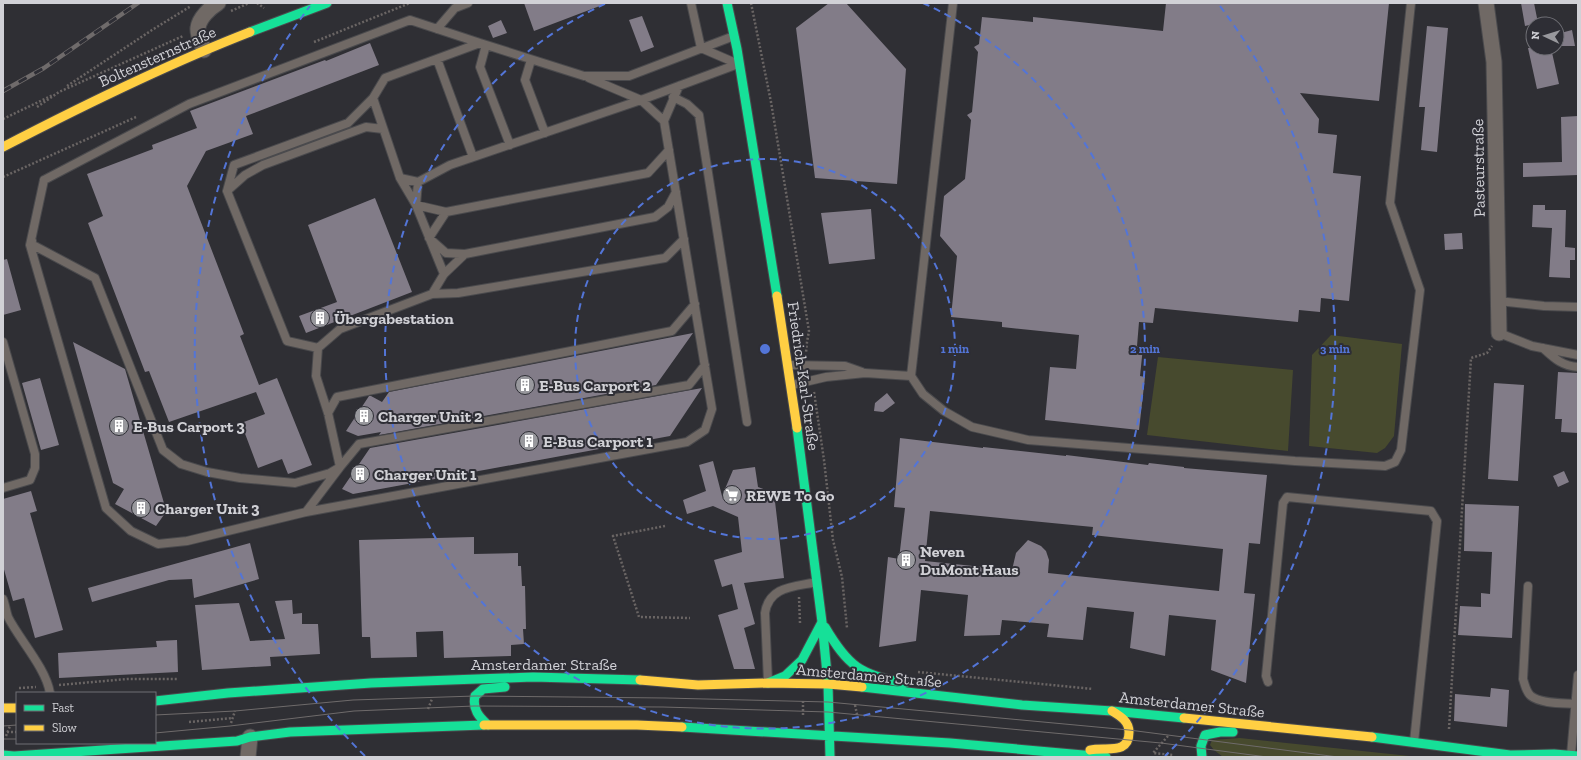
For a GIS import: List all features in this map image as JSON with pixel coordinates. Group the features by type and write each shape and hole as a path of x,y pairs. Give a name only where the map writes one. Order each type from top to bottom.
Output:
{"main road":[{"name":"Boltensternstraße","path":"3,147 96,99 204,50 327,3"},
{"name":"Friedrich-Karl-Straße","path":"727,3 739,64 791,385 822,622 828,684 830,757"},
{"path":"768,683 785,676 802,660 822,622"},
{"path":"822,622 838,649 847,660 870,675 885,680 934,687 948,696"},
{"path":"488,725 476,713 474,700 478,692 483,689 517,687 533,677"},
{"name":"Amsterdamer Straße","path":"156,701 228,693 372,683 533,677 636,680 693,684 828,684 1022,705 1112,711 1352,734 1510,755 1575,756"},
{"path":"3,708 16,708"},
{"path":"1082,755 1094,748 1121,748 1128,740 1129,730 1127,723 1122,717 1112,711"},
{"path":"1202,757 1204,735 1220,732 1231,733 1243,724"},
{"path":"3,755 14,756 231,741 290,732 488,725 637,725 864,737 1106,757"}],"street":[{"name":"Pasteurstraße","path":"1486,3 1494,62 1499,333"},
{"path":"204,50 198,29 199,22 220,7"},
{"path":"248,757 250,737"}],"lane":[{"path":"437,29 455,8 468,3"},
{"path":"691,3 702,48"},
{"path":"954,3 911,376 923,394 944,411 972,427 1028,440 1295,461 1385,466 1395,462 1401,450 1420,290 1390,203 1411,3"},
{"path":"44,180 189,104 410,20 584,76 641,100 664,121"},
{"path":"584,76 629,76 734,36"},
{"path":"318,348 287,341 226,191 234,165 348,123 373,98 385,78 483,44"},
{"path":"483,44 480,67 510,145"},
{"path":"702,48 739,64"},
{"path":"437,59 473,158"},
{"path":"531,60 525,80 545,133"},
{"path":"400,178 418,182 450,165 641,100 739,64"},
{"path":"44,180 30,245 106,508 131,531 158,544 187,541 306,512 687,442 705,430 712,409 664,121 679,86"},
{"path":"673,97 688,104 699,114 747,422"},
{"path":"373,98 400,178 416,205 444,274"},
{"path":"226,191 245,175 263,165 366,127 383,129"},
{"path":"416,205 446,212 648,173 669,150"},
{"path":"44,180 31,244 95,278 163,450 181,464 207,472 294,483 330,473 340,467"},
{"path":"416,205 418,182"},
{"path":"429,238 446,253 464,254 655,217 668,207 676,192"},
{"path":"429,238 446,212"},
{"path":"340,467 328,413 316,376 318,348 340,329 432,294 458,293 665,258 684,239"},
{"path":"432,294 444,274 464,254"},
{"path":"1498,301 1578,308"},
{"path":"328,413 337,397 672,331 695,304"},
{"path":"1499,333 1532,346 1578,354"},
{"path":"3,342 35,454 35,468 30,480 3,488"},
{"path":"1542,347 1558,361 1570,366 1578,367"},
{"path":"306,512 359,444 689,385 705,365"},
{"path":"788,365 845,366 864,372"},
{"path":"791,385 826,377 864,372 911,376"},
{"path":"1268,682 1266,676 1283,503 1287,497 1431,511 1437,521 1414,742"},
{"path":"768,683 765,613 766,604 771,596 782,589 817,582"},
{"path":"1528,586 1523,679 1526,690 1532,697 1542,701 1576,704"},
{"path":"3,598 8,616 49,686 50,692"},
{"path":"1575,756 1578,675"}],"path":[{"path":"33,110 152,30 192,6 220,7 249,3"},
{"path":"751,3 771,102 809,331 806,351 809,366"},
{"path":"3,119 198,29"},
{"path":"1449,729 1471,358 1487,353 1499,333"},
{"path":"812,381 824,460 833,540 842,577 847,634"},
{"path":"665,526 613,536 639,617 690,618"},
{"path":"798,586 800,629"},
{"path":"852,686 856,714 864,737"},
{"path":"803,696 803,721"},
{"path":"433,697 427,712 433,711"},
{"path":"230,726 238,706"},
{"path":"189,722 233,718"},
{"path":"8,732 16,732"}],"green space":[{"path":"1331,335 1402,344 1394,436 1385,448 1377,453 1309,446 1312,355"},
{"path":"1158,357 1293,370 1288,451 1147,435"},
{"path":"1240,738 1419,757 1223,757 1210,745 1212,740"}],"building":[{"path":"524,3 605,3 605,4 534,31"},
{"path":"829,3 846,3 906,69 897,184 815,178 796,28"},
{"path":"1166,3 1389,3 1379,101 1300,93 1319,119 1318,133 1337,135 1333,173 1361,176 1349,301 1321,298 1320,312 1299,310 1298,322 1155,308 1153,323 1139,322 1137,346 1143,347 1140,376 1145,377 1139,430 1045,420 1050,367 1076,369 1079,335 1002,327 1002,322 951,317 957,256 940,236 944,196 965,179 971,120 967,115 972,112 978,52 974,47 979,44 982,17 1033,22 1033,17 1163,31"},
{"path":"1521,3 1534,3 1537,16 1525,16 1525,26"},
{"path":"642,16 654,47 641,52 629,20"},
{"path":"501,20 507,33 493,38 488,26"},
{"path":"1427,26 1448,28 1437,152 1421,150 1425,107 1419,107"},
{"path":"1572,30 1575,46 1565,46 1565,32"},
{"path":"370,43 379,65 246,116 253,134 206,151 187,186 244,334 240,336 259,385 277,378 312,465 288,474 282,459 258,468 241,423 265,414 256,392 169,422 149,371 145,372 88,223 103,216 87,174 153,149 152,145 197,128 190,111 325,60 326,61"},
{"path":"1530,56 1553,56 1559,84 1537,89"},
{"path":"1578,116 1578,175 1523,177 1523,163 1562,162 1561,117"},
{"path":"375,198 412,292 306,333 299,316 337,302 308,225"},
{"path":"1533,205 1545,205 1545,210 1566,210 1565,247 1575,248 1575,260 1570,260 1570,278 1549,277 1552,228 1532,227"},
{"path":"871,209 875,259 829,264 821,213"},
{"path":"1462,233 1463,249 1445,250 1444,234"},
{"path":"7,259 21,310 3,315 3,260"},
{"name":"E-Bus Carport 2","path":"693,333 656,385 379,435 381,432 358,436 346,431 369,396 382,402 389,392"},
{"name":"E-Bus Carport 3","path":"73,342 125,369 166,510 156,526 115,504 124,489 113,483"},
{"path":"1558,372 1578,373 1578,433 1561,432 1562,419 1555,419"},
{"path":"40,378 59,445 41,450 22,383"},
{"path":"1494,383 1524,385 1518,481 1488,479"},
{"name":"E-Bus Carport 1","path":"702,388 670,436 353,494 342,489 370,448"},
{"path":"887,393 895,403 883,412 874,411 875,403"},
{"name":"Neven DuMont Haus","path":"900,438 1148,465 1149,463 1184,468 1267,475 1260,544 1249,543 1244,593 1255,594 1246,683 1211,670 1216,620 1169,615 1165,656 1130,648 1134,612 1087,607 1083,640 1047,637 1049,624 1002,620 1000,635 964,636 968,595 921,590 916,641 879,647 888,557 899,559 905,508 894,507","holes":["930,511 1093,527 1092,535 1223,549 1219,591 1048,573 1049,560 1046,551 1041,546 1028,540 1016,553 1012,570 925,561"]},
{"path":"713,461 722,496 733,470 755,467 758,487 774,493 784,578 744,583 755,624 744,628 755,669 734,669 718,615 738,609 732,584 722,587 714,560 742,552 738,517 713,506 687,514 683,500 706,491 699,465"},
{"path":"1564,471 1569,482 1558,487 1553,476"},
{"path":"31,491 37,511 30,513 63,630 35,638 24,598 13,601 3,566 3,499"},
{"path":"1465,504 1519,506 1512,638 1458,635 1460,606 1481,607 1481,593 1490,594 1492,552 1464,551"},
{"path":"474,537 474,554 518,553 518,566 521,566 522,586 525,586 526,629 523,629 524,644 511,645 511,656 444,658 443,631 416,632 417,657 371,658 370,637 362,637 359,540"},
{"path":"250,543 259,579 194,598 192,579 169,580 92,602 88,588"},
{"path":"292,600 293,614 302,613 302,624 318,624 320,654 270,657 271,666 202,670 195,605 239,603 250,641 285,639 275,601"},
{"path":"177,640 178,672 59,678 58,653 157,647 156,641"},
{"path":"1491,688 1509,690 1507,727 1454,721 1455,694 1490,697"}],"tram line":[{"path":"156,715 235,711 353,700 475,696 665,698 828,702 1129,730 1338,757"},
{"path":"156,733 230,726 354,711 474,706 663,707 828,712 1161,743 1267,757"},
{"path":"3,726 16,725"},
{"path":"3,739 16,739"}],"railway":[{"path":"3,91 44,68 138,3"}],"traffic: fast":[{"path":"250,32 327,3"},
{"path":"727,3 737,49 777,296"},
{"path":"797,428 822,622 828,684 830,757"},
{"path":"768,683 785,676 802,660 822,622"},
{"path":"825,627 841,651 857,667 877,676 905,683"},
{"path":"156,701 228,693 371,683 533,677 640,680"},
{"path":"488,725 475,709 475,696 483,689 505,687"},
{"path":"862,687 1022,705 1112,711 1184,718"},
{"path":"3,755 14,756 237,741 250,737 290,732 484,725"},
{"path":"682,727 950,743 1106,757"},
{"path":"1202,757 1201,746 1205,735 1220,732 1233,732"},
{"path":"1372,737 1510,755 1554,754 1578,756"}],"traffic: slow":[{"path":"3,147 125,86 250,32"},
{"path":"777,296 797,428"},
{"path":"640,680 698,685 768,683 828,684 862,687"},
{"path":"3,708 16,708"},
{"path":"1090,750 1121,747 1128,740 1129,728 1126,722 1112,711"},
{"path":"1184,718 1372,737"},
{"path":"484,725 637,725 682,727"}],"place":[{"name":"Übergabestation","path":"320,318"},
{"name":"E-Bus Carport 2","path":"525,385"},
{"name":"Charger Unit 2","path":"364,416"},
{"name":"E-Bus Carport 3","path":"119,426"},
{"name":"E-Bus Carport 1","path":"529,441"},
{"name":"Charger Unit 1","path":"360,474"},
{"name":"REWE To Go","path":"732,495"},
{"name":"Charger Unit 3","path":"141,508"},
{"name":"Neven DuMont Haus","path":"906,560"}]}
